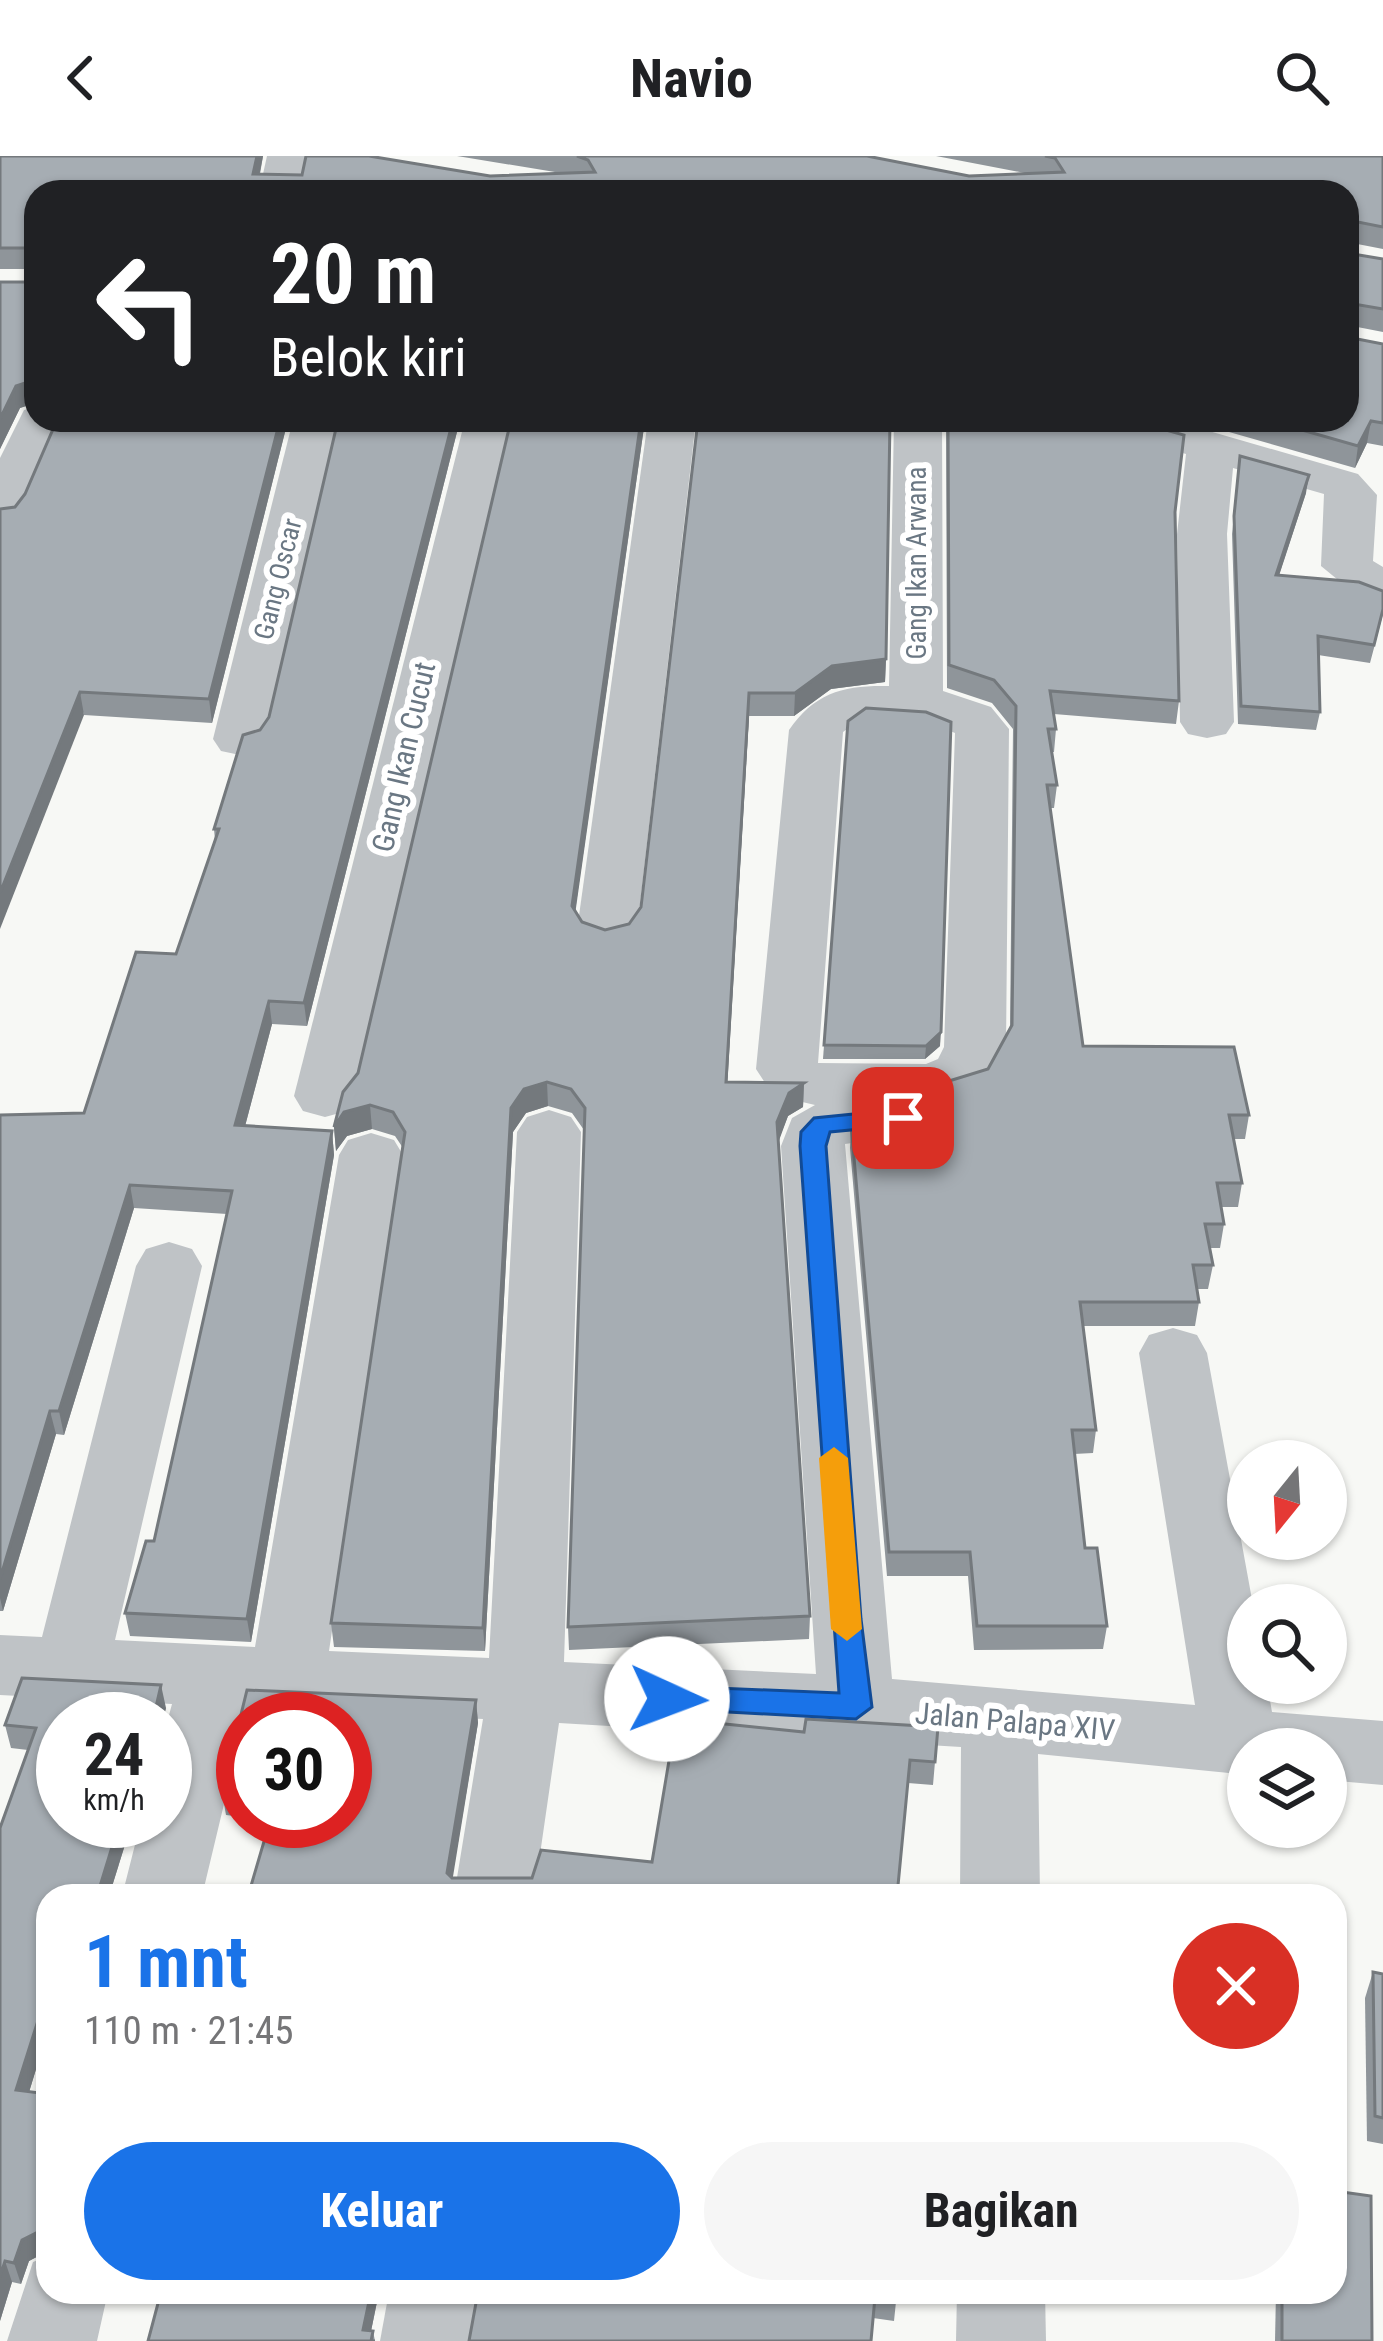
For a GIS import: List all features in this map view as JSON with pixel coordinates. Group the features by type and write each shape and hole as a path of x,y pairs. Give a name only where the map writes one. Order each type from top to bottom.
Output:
{"street":[{"path":"0,514 36,432"},
{"name":"Gang Oscar","path":"240,739 314,432"},
{"name":"Gang Ikan Cucut","path":"325,1096 486,432"},
{"path":"607,930 670,432"},
{"name":"Gang Ikan Arwana","path":"916,706 918,432"},
{"path":"1163,432 1342,484 1352,495 1347,566 1383,591"},
{"path":"1208,722 1202,534 1211,445"},
{"path":"846,704 916,706 954,710 982,729 975,1047 962,1073 932,1084 795,1080 787,1069 817,730 846,704"},
{"path":"856,1707 845,1619 814,1132 823,1124 903,1118"},
{"path":"496,1884 525,1693 549,1132"},
{"path":"167,1884 252,1677 371,1155"},
{"path":"36,1665 169,1266"},
{"path":"1173,1353 1237,1728"},
{"name":"Jalan Palapa XIV","path":"36,1665 856,1707 1227,1741"},
{"path":"999,1721 1000,1884"},
{"name":"Jalan Palapa XIV","path":"1347,1750 1383,1753"},
{"path":"52,2341 61,2304"},
{"path":"425,2341 431,2304"},
{"path":"1001,2304 1001,2341"}],"building":[{"path":"0,156 257,156 253,174 302,175 306,156 369,156 490,176 595,172 588,160 577,156 867,156 969,176 1064,172 1055,158 1045,156 1383,156 1383,227 1359,222 1359,180 24,180 24,248 0,248"},
{"path":"1359,255 1383,259 1383,309 1359,305"},
{"path":"0,282 24,282 24,383 16,386 0,419"},
{"path":"1359,339 1383,344 1383,423 1371,421 1358,446 1309,432 1359,432"},
{"path":"52,432 277,432 209,699 80,692 0,893 0,509 15,507"},
{"path":"335,432 450,432 304,1003 269,1001 235,1125 332,1131 247,1619 125,1613 146,1541 154,1541 232,1191 130,1185 59,1411 50,1411 0,1579 0,1115 84,1113 136,952 176,954 219,829 214,829 243,735 260,730 269,717"},
{"path":"508,432 639,432 572,906 582,922 605,930 629,924 641,907 697,432 890,432 886,659 832,666 795,693 749,693 726,1082 804,1083 789,1093 777,1122 810,1616 568,1627 585,1108 571,1089 547,1082 524,1089 511,1108 483,1628 331,1623 405,1132 393,1112 370,1105 344,1112 334,1127 343,1092 358,1073"},
{"path":"948,432 1184,435 1175,512 1179,701 1050,691 1056,729 1048,729 1057,785 1047,785 1083,1046 1234,1047 1249,1115 1229,1115 1242,1183 1217,1183 1224,1224 1205,1224 1213,1265 1193,1265 1199,1302 1080,1302 1096,1430 1072,1430 1085,1548 1097,1548 1107,1626 977,1626 970,1552 889,1552 851,1124 927,1114 941,1097 936,1085 988,1069 1012,1025 1016,706 994,680 949,665"},
{"path":"1240,456 1309,475 1276,575 1359,582 1383,591 1374,645 1318,636 1320,712 1241,706 1234,516"},
{"path":"866,708 926,712 951,722 941,1032 926,1046 824,1045 848,721"},
{"path":"22,1678 161,1685 159,1692 36,1692 36,1728 5,1725"},
{"path":"372,1695 476,1700 447,1873 452,1878 532,1878 541,1850 652,1862 676,1719 804,1732 806,1719 938,1727 935,1762 910,1760 898,1884 252,1884 262,1848 372,1848"},
{"path":"36,1728 36,1848 112,1848 101,1884 36,1884 36,2027 16,2090 36,2092 36,2233 22,2240 14,2263 5,2261 0,2277 0,1828"},
{"path":"1373,1972 1383,1974 1383,2118 1375,2116"},
{"path":"1347,2193 1371,2196 1372,2341 1282,2341 1282,2304 1347,2304"},
{"path":"158,2304 368,2304 363,2330 373,2331 371,2341 148,2341"},
{"path":"476,2304 874,2304 871,2341 469,2341"}],"slow traffic":[{"path":"834,1458 847,1629"}],"route":[{"path":"667,1699 856,1707 845,1619 814,1132 823,1124 903,1118"}]}
